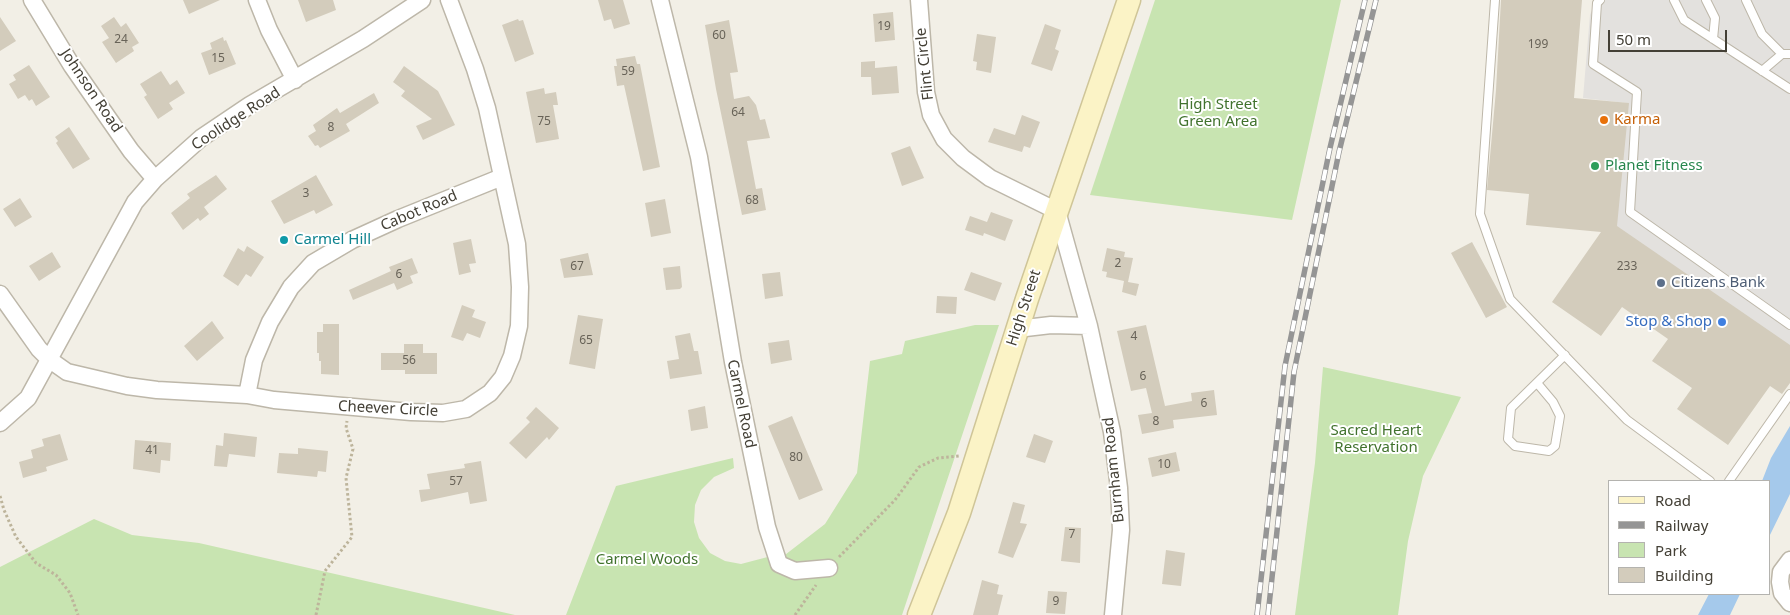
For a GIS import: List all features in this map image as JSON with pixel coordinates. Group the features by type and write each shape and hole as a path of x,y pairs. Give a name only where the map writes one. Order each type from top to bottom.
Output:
{"main road":[{"name":"High Street","path":"919,615 959,513 1017,329 1129,0"}],"street":[{"name":"Johnson Road","path":"32,0 82,80 131,151 155,179"},
{"path":"257,0 269,30 296,80"},
{"name":"Coolidge Road","path":"0,423 28,398 136,202 155,179 201,138 422,0"},
{"name":"Cheever Circle","path":"0,294 39,349 50,360 67,372 127,386 157,390 247,395 351,408 443,413 466,409 490,393 503,377 512,356 519,326 520,287 517,244 487,108 476,69 449,0"},
{"name":"Carmel Road","path":"660,0 699,157 732,362 767,527 779,564 795,571 829,568"},
{"name":"Flint Circle","path":"919,0 926,92 931,115 944,139 963,158 990,178 1057,211"},
{"name":"Cabot Road","path":"247,395 254,360 270,322 291,287 313,263 352,240 390,222 502,177"},
{"name":"Burnham Road","path":"1057,211 1089,326 1110,423 1119,488 1121,530 1113,615"},
{"path":"1017,329 1051,326 1089,326"},
{"path":"1790,560 1781,572 1780,582 1782,593 1790,603"}],"lane":[{"path":"1495,0 1480,214 1510,299 1628,420 1709,480"},
{"path":"1600,0 1597,3 1593,64 1637,92 1630,212 1790,325"},
{"path":"1674,0 1684,20 1790,89"},
{"path":"1706,0 1714,18 1713,39"},
{"path":"1746,0 1762,34 1786,54 1762,71"},
{"path":"1537,383 1553,402 1560,416 1554,446 1549,451 1515,446 1508,439 1511,408 1565,355"},
{"path":"1730,480 1790,394"}],"path":[{"path":"316,615 325,572 352,537 346,478 353,449 346,428 351,408"},
{"path":"794,615 829,568 895,500 919,467 928,461 949,456 976,460"},
{"path":"0,496 16,537 36,563 56,575 70,593 78,615"}],"green space":[{"name":"High Street Green Area","path":"1155,0 1341,0 1292,220 1090,195"},
{"name":"Carmel Woods","path":"975,325 999,325 902,615 566,615 616,486 733,458 734,468 714,477 701,490 695,505 694,522 699,538 710,553 725,561 741,564 779,554 781,558 825,524 857,473 870,361 902,354 905,341"},
{"name":"Sacred Heart Reservation","path":"1323,367 1461,397 1423,476 1408,541 1398,615 1295,615 1315,463"},
{"path":"94,519 132,535 199,543 515,615 0,615 0,567"}],"shaded area":[{"path":"1596,0 1790,0 1790,352 1613,229 1626,103 1583,98 1590,15"}],"water":[{"path":"1790,426 1790,494 1770,535 1770,480 1762,480 1771,458"},
{"path":"1708,595 1740,595 1730,615 1698,615"}],"building":[{"path":"183,0 220,0 189,14"},
{"path":"298,0 333,0 336,10 306,22"},
{"path":"598,0 623,0 630,24 614,29 611,19 604,21"},
{"path":"1501,0 1582,0 1574,98 1629,103 1617,226 1790,345 1790,383 1782,394 1770,386 1728,445 1677,409 1692,388 1652,361 1668,339 1622,307 1601,336 1552,302 1601,232 1526,225 1529,194 1487,190 1496,90"},
{"path":"893,12 895,40 875,42 873,14"},
{"path":"0,17 16,41 0,51"},
{"path":"114,17 121,27 126,23 139,43 132,47 134,51 116,63 102,42 109,38 101,26"},
{"path":"518,19 519,21 523,20 534,54 515,62 502,25"},
{"path":"729,20 738,72 730,73 734,99 749,96 756,105 760,120 765,119 770,138 747,141 756,189 762,188 766,210 742,215 705,25"},
{"path":"1045,24 1061,30 1055,49 1059,51 1052,71 1031,64"},
{"path":"977,34 996,37 991,73 976,70 977,62 973,61"},
{"path":"223,37 236,64 209,75 201,53 212,49 210,43"},
{"path":"635,56 637,64 640,64 660,167 643,171 624,85 617,86 614,66 617,66 616,59"},
{"path":"875,61 875,68 897,66 899,93 872,95 871,77 861,77 861,62"},
{"path":"29,65 50,97 36,106 32,99 29,101 25,95 18,99 9,84 16,80 13,75"},
{"path":"404,66 438,91 455,125 423,140 416,126 432,119 401,96 405,91 393,82"},
{"path":"161,71 170,85 177,80 185,93 169,103 173,109 158,119 144,97 147,95 140,84"},
{"path":"544,88 545,94 556,92 558,105 553,105 559,139 536,143 526,92"},
{"path":"374,93 379,103 346,124 350,131 320,148 318,145 315,146 308,136 316,131 313,125 337,108 340,113"},
{"path":"1022,115 1040,122 1030,148 1024,146 1022,152 988,142 994,128 1015,135"},
{"path":"69,127 90,159 73,169 56,143 58,141 55,137"},
{"path":"910,146 924,178 902,186 891,153"},
{"path":"216,175 227,189 204,207 209,214 200,221 198,218 183,230 171,213 190,198 187,194"},
{"path":"316,175 333,205 316,214 314,210 284,224 271,201"},
{"path":"20,198 32,217 15,227 3,209"},
{"path":"665,199 671,233 651,237 645,203"},
{"path":"991,212 1013,220 1005,241 984,233 983,236 965,230 970,216 987,222"},
{"path":"471,239 476,263 469,264 471,272 459,275 453,243"},
{"path":"1472,242 1507,307 1486,318 1451,253"},
{"path":"247,246 264,257 251,277 246,274 238,286 223,276 238,248 244,252"},
{"path":"1107,248 1125,252 1124,257 1133,258 1128,282 1139,284 1136,296 1122,292 1124,281 1106,277 1107,272 1102,271"},
{"path":"52,252 61,267 39,281 29,266"},
{"path":"588,253 593,275 564,278 560,259"},
{"path":"412,258 418,273 410,276 413,283 397,290 394,283 353,300 349,290 391,271 389,267"},
{"path":"680,266 682,287 680,289 666,290 663,268"},
{"path":"780,272 783,296 765,299 762,274"},
{"path":"971,272 1002,283 995,301 964,290"},
{"path":"937,296 957,297 956,314 936,313"},
{"path":"462,305 475,310 472,317 486,322 480,338 467,333 463,341 451,337"},
{"path":"578,315 603,319 595,369 569,364"},
{"path":"212,321 224,338 197,361 184,346"},
{"path":"323,324 339,324 339,375 321,374 321,361 319,361 319,353 317,353 317,332 323,332"},
{"path":"1146,325 1165,406 1192,401 1191,393 1214,390 1217,415 1173,420 1174,428 1142,434 1138,415 1152,413 1146,388 1131,391 1117,331"},
{"path":"690,333 694,351 698,351 702,374 670,379 667,361 679,359 675,336"},
{"path":"789,340 792,360 771,364 768,343"},
{"path":"404,344 423,344 423,353 437,353 437,374 405,374 405,370 381,370 381,353 404,353"},
{"path":"705,406 708,428 691,431 688,410"},
{"path":"536,407 559,428 549,440 547,437 526,459 509,443 530,422 526,418"},
{"path":"792,416 823,490 799,500 768,426"},
{"path":"224,433 257,437 255,457 229,454 227,467 214,466 216,445 223,446"},
{"path":"60,434 68,460 46,467 47,471 23,478 19,462 33,458 31,450 44,446 42,439"},
{"path":"1034,434 1053,441 1045,463 1026,457"},
{"path":"135,440 171,443 170,461 161,460 160,473 133,469"},
{"path":"298,448 328,451 326,472 318,471 317,477 277,473 279,453 298,454"},
{"path":"1176,452 1180,471 1152,477 1148,458"},
{"path":"481,461 487,501 470,504 468,492 421,502 419,490 430,489 427,474 465,468 464,464"},
{"path":"1013,502 1025,505 1020,523 1027,524 1013,558 998,553"},
{"path":"1065,527 1081,528 1080,563 1061,561"},
{"path":"1166,550 1185,553 1181,586 1162,584"},
{"path":"982,580 999,585 997,594 1003,595 998,615 973,615"},
{"path":"1048,591 1067,592 1065,614 1046,613"}],"railway":[{"path":"1257,615 1285,366 1330,148 1365,0"},
{"path":"1268,615 1294,372 1339,152 1376,0"}],"place":[{"name":"Karma","path":"1604,120"},
{"name":"Planet Fitness","path":"1595,166"},
{"name":"Carmel Hill","path":"284,240"},
{"name":"Citizens Bank","path":"1661,283"},
{"name":"Stop & Shop","path":"1722,322"}]}
